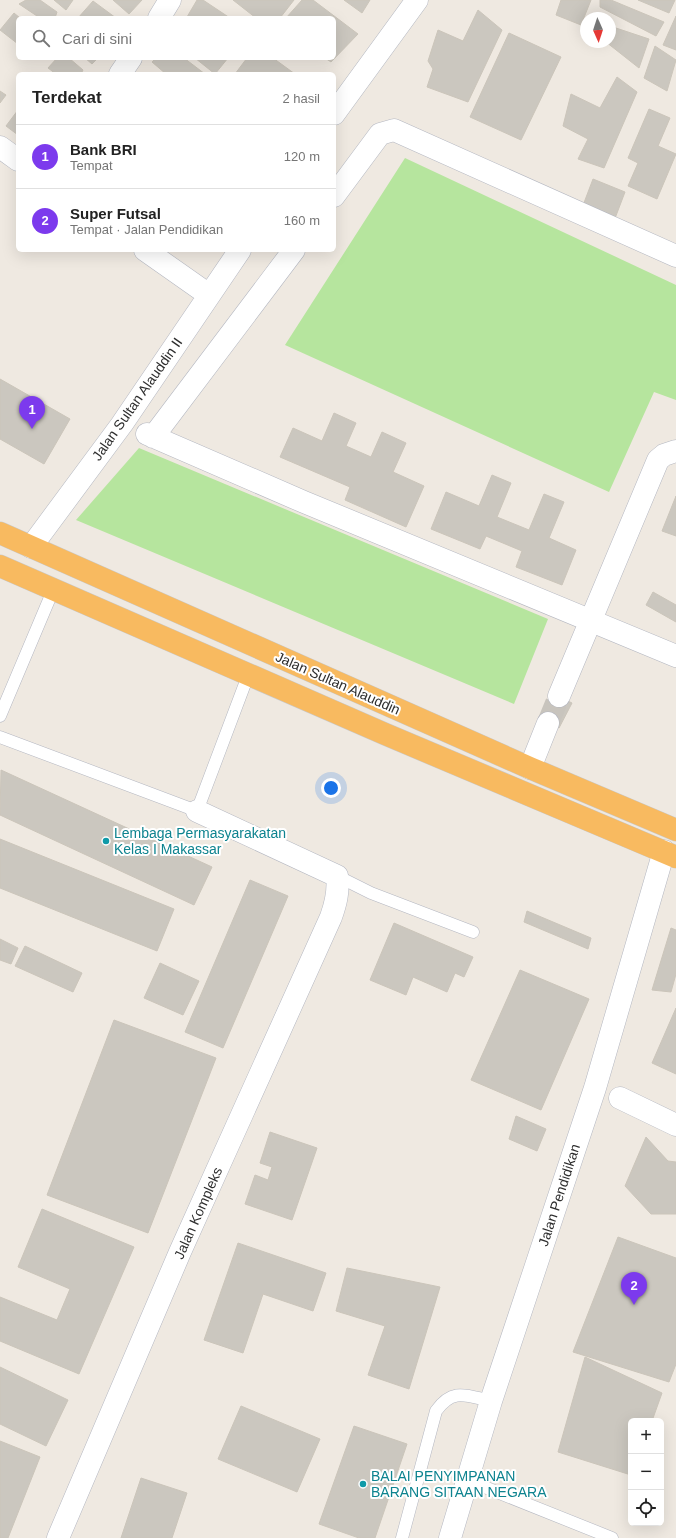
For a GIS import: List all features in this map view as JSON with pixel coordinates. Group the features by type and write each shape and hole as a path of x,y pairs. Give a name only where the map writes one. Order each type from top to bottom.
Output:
{"highway":[{"name":"Jalan Sultan Alauddin","path":"0,533 530,768 676,830"},
{"name":"Jalan Sultan Alauddin","path":"0,566 249,673 392,737 670,854"}],"street":[{"path":"160,16 170,0"},
{"path":"336,111 418,0"},
{"path":"121,72 130,60"},
{"path":"336,193 380,134 389,131 399,131 676,256"},
{"path":"0,147 16,159"},
{"path":"148,252 209,295"},
{"name":"Jalan Sultan Alauddin II","path":"31,547 122,424 239,252"},
{"path":"292,252 150,435 311,505 676,656"},
{"path":"559,696 589,620 658,460 664,455 676,451"},
{"path":"530,768 544,733"},
{"path":"197,811 338,883"},
{"name":"Jalan Pendidikan","path":"450,1538 491,1401 595,1088 670,854"},
{"name":"Jalan Kompleks","path":"58,1538 180,1252 331,917 338,883"},
{"path":"620,1098 676,1125"}],"lane":[{"path":"0,716 54,588"},
{"path":"0,737 197,811 249,673"},
{"path":"338,883 379,896 473,932"},
{"path":"402,1538 436,1411 443,1401 454,1395 462,1394 491,1401"},
{"path":"467,1480 612,1538"}],"green space":[{"path":"405,158 676,285 676,400 654,392 609,492 285,345"},
{"path":"139,448 548,619 514,704 76,520"}],"building":[{"path":"26,0 40,0 57,12 56,16 37,16 19,4"},
{"path":"54,0 73,0 66,10"},
{"path":"113,0 142,0 129,14"},
{"path":"197,0 203,0 227,16 188,16"},
{"path":"233,0 294,0 282,16 253,16"},
{"path":"302,0 313,0 334,16 288,16"},
{"path":"344,0 370,0 362,13"},
{"path":"561,0 591,0 586,12 580,12 580,25 556,15"},
{"path":"600,0 611,0 664,22 656,36 616,15 616,12 610,12 600,7"},
{"path":"638,0 675,0 669,13"},
{"path":"93,1 113,16 80,16"},
{"path":"478,10 502,30 468,102 427,87 433,69 428,61 438,30 463,41"},
{"path":"14,13 18,16 16,16 16,42 0,30"},
{"path":"676,16 676,50 663,45"},
{"path":"336,17 358,34 336,57"},
{"path":"616,28 649,39 639,68 614,48 616,48"},
{"path":"509,33 561,57 521,140 470,117"},
{"path":"655,46 676,60 667,91 644,78"},
{"path":"55,60 71,60 83,70 82,72 53,72 48,68"},
{"path":"87,60 96,60 92,64"},
{"path":"154,60 187,60 202,72 164,72 152,62"},
{"path":"198,60 226,60 217,72 212,72"},
{"path":"246,60 276,60 292,72 236,72"},
{"path":"617,77 637,92 604,168 578,159 588,139 563,126 571,94 600,108"},
{"path":"0,91 6,95 0,103"},
{"path":"649,109 670,118 658,146 676,154 657,199 628,186 638,163 628,158"},
{"path":"16,113 16,134 6,126"},
{"path":"593,179 625,192 614,221 582,208"},
{"path":"0,379 70,419 44,464 0,439"},
{"path":"334,413 356,423 346,446 371,457 382,432 406,443 393,472 424,486 406,527 345,500 350,487 280,457 293,428 322,441"},
{"path":"492,475 511,483 497,517 529,530 544,494 564,502 549,538 576,550 562,585 516,567 522,551 486,536 480,549 431,529 446,492 479,506"},
{"path":"676,496 676,536 662,531"},
{"path":"653,592 676,605 676,622 646,605"},
{"path":"554,694 572,703 559,728 541,719"},
{"name":"Lembaga Permasyarakatan Kelas I Makassar","path":"1,770 212,867 194,905 0,815"},
{"path":"0,839 174,909 157,951 0,888"},
{"path":"250,880 288,896 223,1048 185,1032"},
{"path":"527,911 591,938 588,949 524,922"},
{"path":"394,923 473,957 464,977 455,973 447,992 413,977 406,995 370,980"},
{"path":"671,928 676,930 676,974 671,992 652,990"},
{"path":"0,939 18,948 11,964 0,960"},
{"path":"25,946 82,973 73,992 15,966"},
{"path":"160,963 199,981 183,1015 144,998"},
{"path":"520,970 589,999 541,1110 471,1080"},
{"path":"676,1008 676,1074 652,1063"},
{"path":"114,1020 216,1058 148,1233 47,1195"},
{"path":"516,1116 546,1129 537,1151 509,1139"},
{"path":"270,1132 317,1148 292,1220 245,1204 255,1175 268,1180 272,1167 260,1163"},
{"path":"646,1137 668,1161 676,1162 676,1214 651,1214 625,1186"},
{"path":"42,1209 134,1247 79,1374 0,1341 0,1297 57,1320 70,1289 18,1267"},
{"path":"618,1237 676,1258 676,1364 669,1382 573,1352"},
{"path":"238,1243 326,1273 313,1311 263,1294 243,1353 204,1340"},
{"path":"347,1268 440,1287 409,1389 368,1375 385,1326 336,1311"},
{"path":"585,1357 662,1393 653,1418 628,1418 628,1474 558,1452"},
{"path":"0,1367 68,1400 46,1446 0,1424"},
{"path":"241,1406 320,1439 297,1492 218,1459"},
{"name":"BALAI PENYIMPANAN BARANG SITAAN NEGARA","path":"354,1426 407,1444 375,1538 359,1538 319,1524"},
{"path":"0,1441 40,1457 8,1538 0,1538"},
{"path":"141,1478 187,1493 172,1538 121,1538"}],"tunnel":[{"path":"548,723 559,696"}],"place":[{"name":"Bank BRI","path":"32,429"},
{"name":"Lembaga Permasyarakatan Kelas I Makassar","path":"106,841"},
{"name":"Super Futsal","path":"634,1305"},
{"name":"BALAI PENYIMPANAN BARANG SITAAN NEGARA","path":"363,1484"}]}
